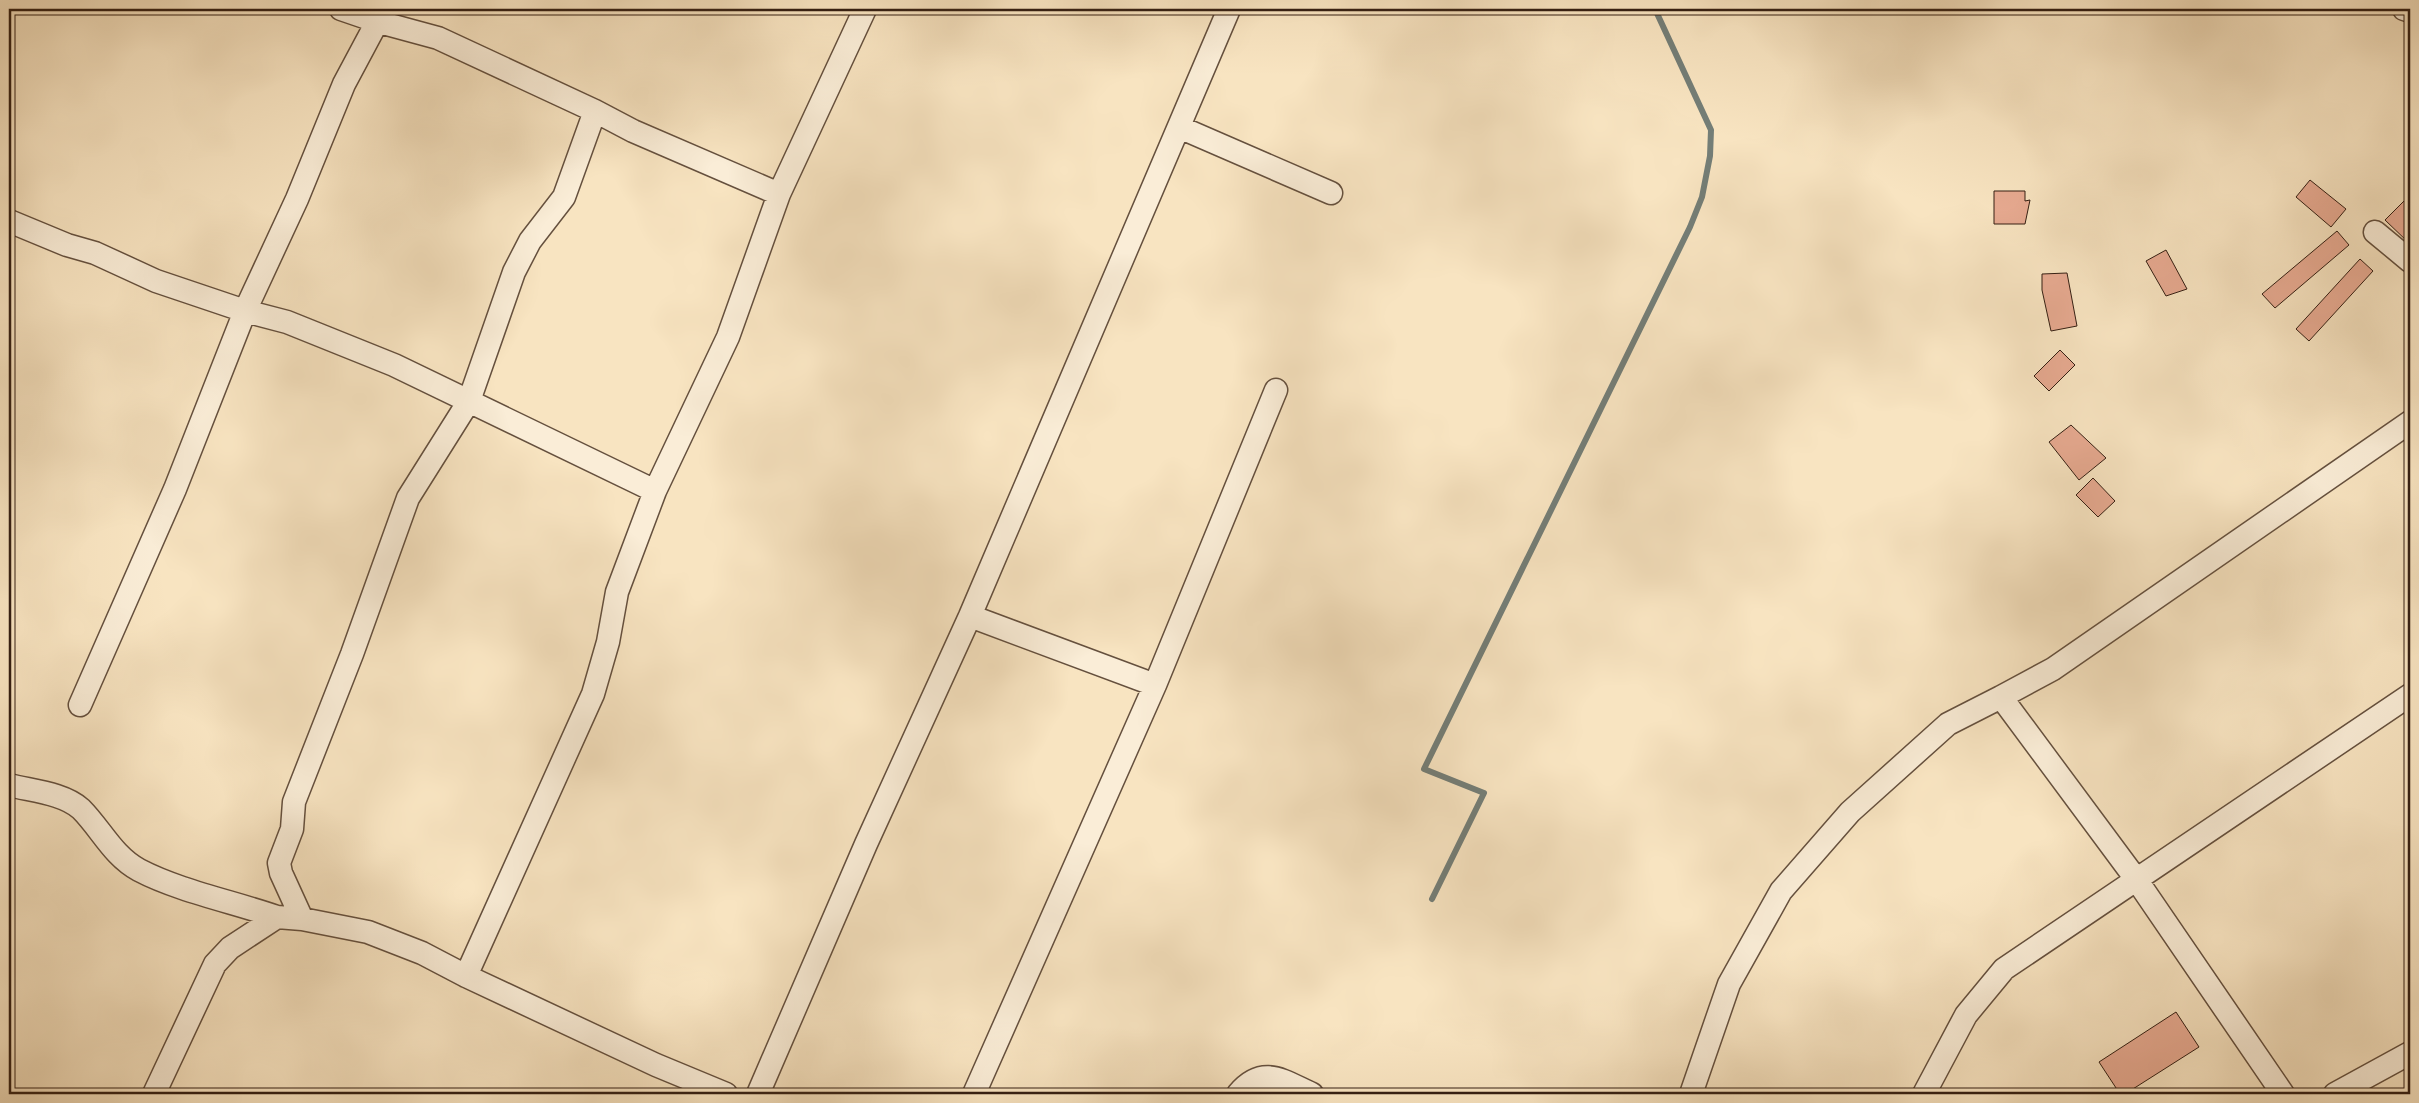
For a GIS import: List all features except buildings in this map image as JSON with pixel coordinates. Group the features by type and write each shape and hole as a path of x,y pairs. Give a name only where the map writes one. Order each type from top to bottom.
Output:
{"street":[{"path":"341,9 382,15 438,38 633,131 779,194"},
{"path":"466,976 593,694 608,642 617,592 654,491 728,337 779,194 865,9"},
{"path":"758,1094 866,844 970,616 1229,9"},
{"path":"2404,9 2410,11"},
{"path":"80,705 175,490 245,311 297,199 344,84 382,15"},
{"path":"302,919 281,873 279,863 292,829 294,802 352,654 408,498 469,401 514,272 530,240 564,197 595,112"},
{"path":"1179,127 1331,193"},
{"path":"9,222 67,245 94,253 156,281 245,311 287,322 385,362 654,491"},
{"path":"2375,232 2410,261"},
{"path":"974,1094 1155,685 1276,390"},
{"path":"1691,1094 1729,984 1781,891 1850,812 1948,724 2053,669 2410,422"},
{"path":"970,616 1155,685"},
{"path":"1924,1094 1966,1015 2004,970 2410,695"},
{"path":"2001,697 2136,879 2283,1094"},
{"path":"9,786 70,801 81,809 116,852 138,869 168,882 277,917 302,919 368,932 422,953 466,976 656,1065 726,1094"},
{"path":"154,1094 215,964 230,948 277,917"},
{"path":"2335,1094 2410,1053"},
{"path":"1238,1094 1253,1080 1264,1076 1274,1077 1312,1094"}],"waterway":[{"path":"1432,899 1484,793 1424,769 1690,227 1702,197 1710,156 1711,130 1655,9"}]}
